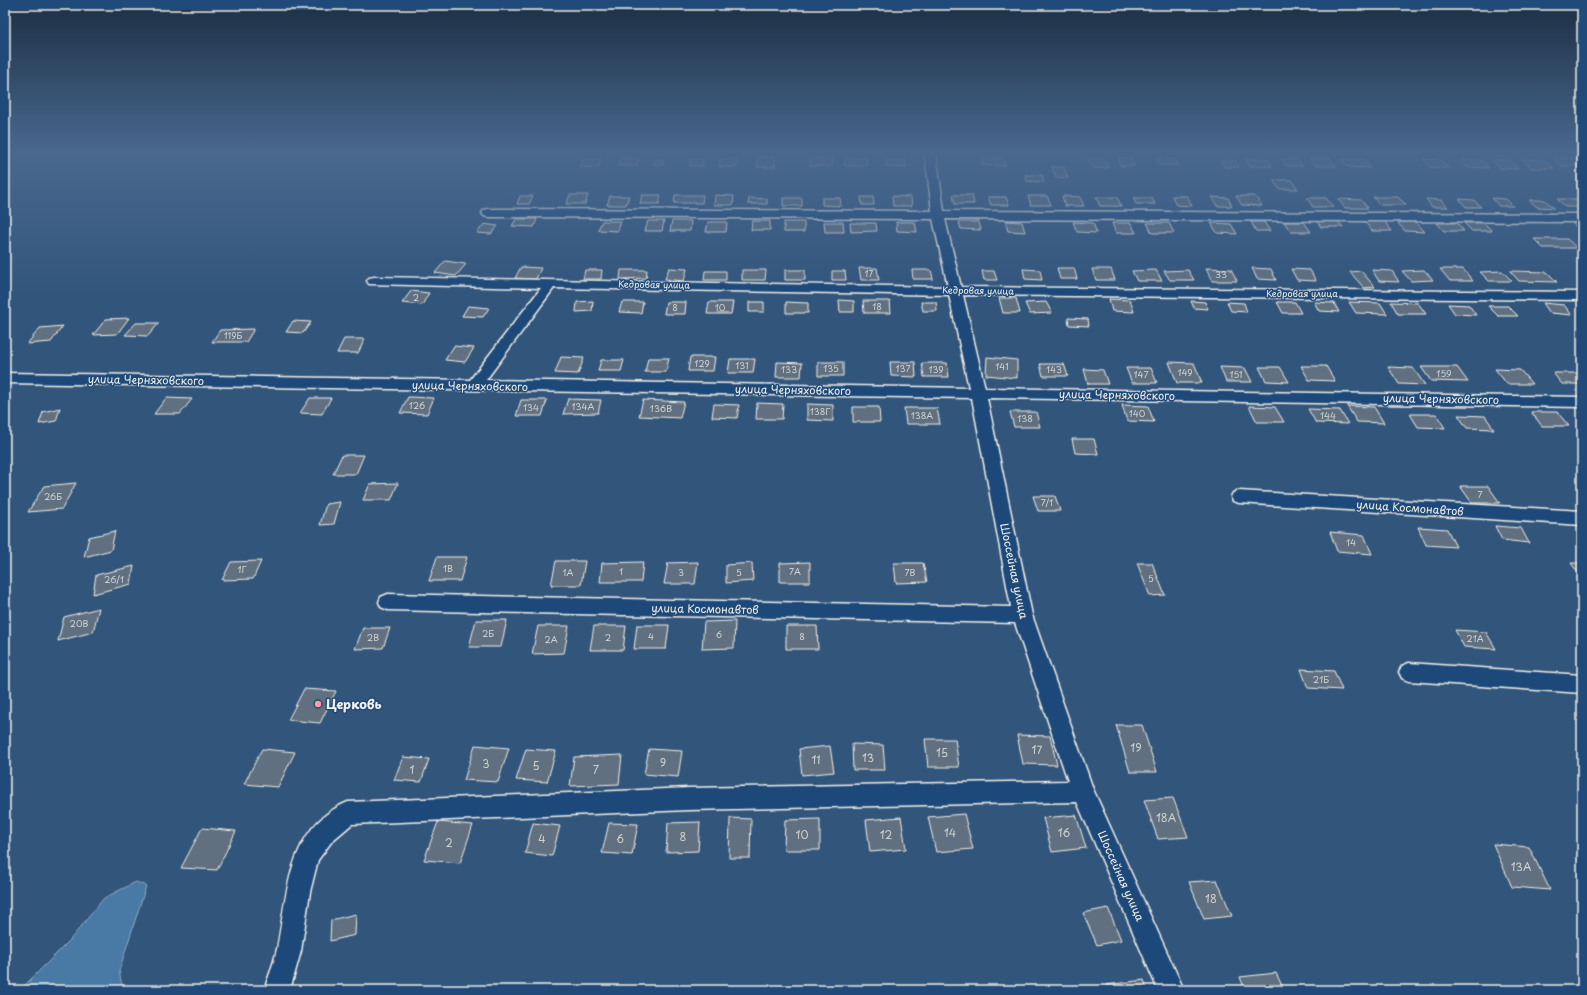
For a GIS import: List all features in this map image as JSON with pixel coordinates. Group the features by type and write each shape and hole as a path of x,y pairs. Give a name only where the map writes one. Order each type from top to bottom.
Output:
{"street":[{"name":"Шоссейная улица","path":"936,200 938,215 978,392 1022,616 1083,791 1171,990"},
{"path":"488,213 1582,218"},
{"name":"Кедровая улица","path":"374,280 955,291 1582,296"},
{"path":"474,386 551,283"},
{"name":"улица Черняховского","path":"5,378 1582,402"},
{"name":"улица Космонавтов","path":"1239,497 1582,518"},
{"name":"улица Космонавтов","path":"388,602 1022,616"},
{"path":"1409,672 1582,684"},
{"path":"278,990 288,953 299,888 307,857 320,836 335,822 348,813 689,799 1083,791"}],"water":[{"path":"136,882 146,886 119,971 123,990 20,990 70,940 104,898"}],"building":[{"path":"518,200 531,200 529,204 517,204"},
{"path":"568,200 586,200 585,204 566,204"},
{"path":"609,200 628,200 626,205 607,205"},
{"path":"641,200 660,200 659,204 640,204"},
{"path":"674,200 702,200 702,203 674,203"},
{"path":"714,200 734,200 733,205 714,205"},
{"path":"749,200 767,200 767,204 748,204"},
{"path":"783,200 802,200 802,206 783,206"},
{"path":"822,200 840,200 841,206 822,205"},
{"path":"861,200 873,200 874,205 862,205"},
{"path":"892,200 911,200 912,206 893,206"},
{"path":"954,200 973,200 974,204 955,204"},
{"path":"989,200 1007,200 1009,205 991,205"},
{"path":"1029,200 1049,200 1051,205 1031,205"},
{"path":"1063,200 1082,200 1084,206 1065,206"},
{"path":"1098,200 1119,200 1121,206 1100,206"},
{"path":"1134,200 1153,200 1155,204 1136,204"},
{"path":"1174,200 1189,200 1192,206 1176,205"},
{"path":"1214,200 1229,200 1232,206 1217,206"},
{"path":"1239,200 1258,200 1262,206 1242,205"},
{"path":"1309,200 1328,200 1333,207 1313,207"},
{"path":"1339,200 1361,200 1368,208 1345,208"},
{"path":"1376,200 1401,200 1406,205 1380,205"},
{"path":"1427,200 1441,200 1448,207 1432,207"},
{"path":"1460,200 1474,200 1481,207 1466,207"},
{"path":"1494,200 1507,200 1513,206 1499,206"},
{"path":"1529,200 1545,200 1554,208 1537,207"},
{"path":"1559,200 1578,200 1582,204 1582,207 1566,207"},
{"path":"516,219 537,219 534,227 512,226"},
{"path":"1316,220 1337,220 1343,227 1321,227"},
{"path":"602,221 621,221 618,231 598,230"},
{"path":"648,221 664,221 662,231 645,231"},
{"path":"672,221 691,221 690,231 670,231"},
{"path":"752,221 770,221 770,230 751,230"},
{"path":"1005,221 1022,222 1025,232 1008,231"},
{"path":"1364,221 1384,221 1392,231 1372,231"},
{"path":"708,222 727,222 726,232 706,232"},
{"path":"784,222 804,222 804,232 784,232"},
{"path":"824,222 843,222 844,232 825,232"},
{"path":"896,222 915,222 917,232 897,231"},
{"path":"959,222 979,222 981,230 961,229"},
{"path":"1073,222 1093,223 1097,233 1077,232"},
{"path":"1251,222 1264,222 1270,231 1256,231"},
{"path":"1284,222 1304,222 1311,232 1291,232"},
{"path":"1397,222 1416,222 1425,232 1405,231"},
{"path":"850,223 876,223 877,231 851,232"},
{"path":"1112,223 1131,223 1136,233 1116,233"},
{"path":"1147,223 1169,223 1174,233 1152,233"},
{"path":"1211,223 1231,224 1237,234 1217,233"},
{"path":"1437,223 1457,223 1464,231 1444,231"},
{"path":"1464,223 1484,223 1492,231 1472,231"},
{"path":"1572,223 1582,223 1582,231 1581,231"},
{"path":"484,224 498,226 491,234 477,233"},
{"path":"1534,239 1567,239 1577,248 1543,248"},
{"path":"445,261 466,264 456,276 435,273"},
{"path":"521,267 541,268 536,279 515,278"},
{"path":"669,268 687,269 684,281 665,279"},
{"path":"859,268 877,268 879,280 861,280"},
{"path":"1057,268 1074,268 1077,279 1060,279"},
{"path":"1206,268 1231,269 1237,281 1212,281"},
{"path":"1252,268 1271,269 1276,280 1257,279"},
{"path":"1023,269 1040,270 1042,280 1025,279"},
{"path":"1092,269 1111,269 1115,280 1096,280"},
{"path":"1291,269 1310,270 1316,281 1297,280"},
{"path":"1440,269 1463,269 1473,281 1450,281"},
{"path":"585,270 602,270 601,279 583,279"},
{"path":"621,270 647,270 646,278 620,279"},
{"path":"742,270 766,270 765,280 742,280"},
{"path":"785,270 805,270 805,280 785,280"},
{"path":"912,270 931,270 933,279 913,279"},
{"path":"1156,270 1162,281 1137,281 1132,271"},
{"path":"1188,270 1194,280 1170,280 1164,271"},
{"path":"1372,270 1392,271 1399,282 1379,281"},
{"path":"1424,270 1433,280 1411,281 1402,271"},
{"path":"705,271 726,271 726,280 704,280"},
{"path":"832,271 845,271 846,280 832,280"},
{"path":"982,271 994,271 997,280 984,280"},
{"path":"1361,271 1375,287 1364,288 1350,272"},
{"path":"1502,271 1512,281 1489,281 1480,272"},
{"path":"1510,271 1547,272 1557,282 1519,281"},
{"path":"411,291 429,293 422,305 402,303"},
{"path":"999,298 1016,298 1020,313 1003,313"},
{"path":"1109,299 1130,300 1134,312 1112,311"},
{"path":"839,300 854,301 854,312 840,312"},
{"path":"593,301 592,311 576,312 577,302"},
{"path":"863,301 890,301 891,313 864,313"},
{"path":"1191,301 1205,302 1208,309 1194,308"},
{"path":"622,302 643,302 641,313 619,312"},
{"path":"666,302 686,302 685,314 664,314"},
{"path":"709,302 733,302 731,314 707,314"},
{"path":"749,302 764,302 764,312 749,312"},
{"path":"786,302 808,303 808,313 786,313"},
{"path":"921,302 936,302 937,311 923,311"},
{"path":"1046,302 1052,313 1030,314 1025,303"},
{"path":"1227,302 1244,303 1247,312 1231,311"},
{"path":"1277,302 1295,302 1301,313 1283,313"},
{"path":"1314,302 1334,303 1339,312 1319,311"},
{"path":"1349,302 1380,303 1387,314 1356,313"},
{"path":"1391,302 1418,303 1426,314 1398,314"},
{"path":"1543,303 1564,305 1572,315 1550,313"},
{"path":"1448,304 1469,305 1476,315 1455,314"},
{"path":"468,306 489,308 483,317 462,316"},
{"path":"1488,306 1508,306 1518,316 1498,316"},
{"path":"129,318 117,334 93,335 106,319"},
{"path":"1068,318 1088,319 1089,326 1069,325"},
{"path":"293,321 311,322 303,333 286,332"},
{"path":"136,323 159,323 148,336 125,335"},
{"path":"63,326 51,342 27,344 40,328"},
{"path":"254,329 246,342 212,342 220,330"},
{"path":"344,339 365,339 358,353 337,353"},
{"path":"454,346 474,348 465,362 445,360"},
{"path":"561,357 584,358 578,374 555,373"},
{"path":"690,357 715,357 713,371 688,371"},
{"path":"987,357 1017,360 1017,378 986,375"},
{"path":"648,358 669,358 666,372 645,372"},
{"path":"730,359 755,359 753,373 728,373"},
{"path":"601,360 624,360 621,371 598,371"},
{"path":"777,362 802,363 801,377 776,377"},
{"path":"818,362 843,362 843,376 818,376"},
{"path":"890,362 915,362 916,377 891,376"},
{"path":"1169,362 1194,363 1202,383 1177,383"},
{"path":"922,363 947,363 949,377 924,377"},
{"path":"1040,364 1064,364 1068,376 1043,376"},
{"path":"1301,366 1326,366 1335,381 1309,380"},
{"path":"1220,367 1245,368 1252,382 1226,382"},
{"path":"1259,367 1280,367 1289,382 1266,381"},
{"path":"1388,367 1413,368 1425,385 1399,384"},
{"path":"1421,367 1457,367 1468,382 1431,381"},
{"path":"1126,368 1151,368 1157,383 1132,383"},
{"path":"1084,369 1103,370 1108,384 1088,384"},
{"path":"1495,369 1520,370 1532,384 1507,384"},
{"path":"1553,373 1578,373 1582,377 1582,384 1562,384"},
{"path":"408,397 434,398 427,414 400,413"},
{"path":"166,398 192,399 180,414 154,414"},
{"path":"310,398 331,398 322,414 300,413"},
{"path":"568,399 601,400 598,413 563,414"},
{"path":"521,400 547,400 542,416 516,416"},
{"path":"643,400 684,402 680,418 639,416"},
{"path":"757,403 783,404 782,419 756,419"},
{"path":"714,404 739,405 737,418 712,417"},
{"path":"807,404 833,405 833,421 807,420"},
{"path":"1122,405 1148,406 1154,422 1127,421"},
{"path":"1249,406 1275,407 1284,422 1257,422"},
{"path":"1347,406 1374,407 1384,423 1357,422"},
{"path":"853,407 879,407 880,422 853,422"},
{"path":"60,408 56,421 39,424 43,412"},
{"path":"904,408 937,408 940,424 906,424"},
{"path":"1308,409 1340,410 1348,424 1316,423"},
{"path":"1010,412 1036,412 1040,427 1014,427"},
{"path":"1531,412 1557,412 1569,426 1542,426"},
{"path":"1410,414 1436,414 1445,428 1418,427"},
{"path":"1458,415 1485,416 1494,429 1467,428"},
{"path":"1072,439 1094,439 1098,454 1075,453"},
{"path":"342,455 364,455 356,474 333,474"},
{"path":"76,483 62,509 28,512 44,486"},
{"path":"398,483 391,500 363,500 370,484"},
{"path":"1460,486 1488,486 1500,503 1472,503"},
{"path":"1033,496 1055,496 1060,511 1038,511"},
{"path":"340,502 334,524 320,525 326,504"},
{"path":"1495,526 1521,528 1529,543 1502,540"},
{"path":"1418,527 1447,529 1456,547 1426,545"},
{"path":"115,531 111,550 84,557 89,537"},
{"path":"1330,532 1364,535 1372,554 1337,551"},
{"path":"437,557 467,557 460,581 429,581"},
{"path":"261,561 253,579 222,580 231,562"},
{"path":"556,561 585,561 581,585 551,585"},
{"path":"643,562 641,582 600,582 602,563"},
{"path":"698,562 695,584 664,584 668,563"},
{"path":"810,562 810,582 780,582 780,563"},
{"path":"752,563 753,581 726,583 726,565"},
{"path":"894,563 923,563 927,582 896,583"},
{"path":"1137,563 1152,563 1165,595 1150,596"},
{"path":"1571,563 1582,563 1582,578"},
{"path":"134,566 131,584 93,594 96,575"},
{"path":"99,608 93,632 58,641 64,617"},
{"path":"476,620 507,620 501,647 469,647"},
{"path":"735,621 734,648 702,649 704,622"},
{"path":"637,625 669,625 666,649 634,649"},
{"path":"538,626 569,626 564,653 532,654"},
{"path":"594,626 626,626 623,650 590,650"},
{"path":"786,626 817,626 818,649 786,649"},
{"path":"363,628 390,628 383,648 355,649"},
{"path":"1455,630 1486,632 1496,649 1464,647"},
{"path":"1301,669 1334,671 1342,690 1308,688"},
{"path":"304,689 336,691 320,723 288,720"},
{"path":"1116,725 1142,725 1157,772 1130,772"},
{"path":"1017,735 1050,736 1057,765 1023,764"},
{"path":"925,739 955,739 959,767 928,767"},
{"path":"852,744 883,745 885,770 853,770"},
{"path":"475,745 509,748 498,782 464,780"},
{"path":"830,746 834,772 802,775 799,749"},
{"path":"262,749 295,752 278,787 244,784"},
{"path":"526,749 556,751 547,782 516,780"},
{"path":"649,749 682,751 678,777 644,774"},
{"path":"622,755 619,784 570,786 574,757"},
{"path":"403,757 429,759 421,782 394,780"},
{"path":"1173,798 1188,837 1158,839 1144,800"},
{"path":"964,814 973,849 936,852 928,817"},
{"path":"1076,815 1086,848 1052,852 1043,818"},
{"path":"901,817 906,849 870,852 866,820"},
{"path":"730,818 751,819 750,858 729,858"},
{"path":"820,819 820,850 784,850 785,820"},
{"path":"438,822 473,825 460,863 424,860"},
{"path":"700,822 698,851 666,852 668,823"},
{"path":"533,823 560,826 552,856 525,853"},
{"path":"609,823 638,824 632,855 602,853"},
{"path":"202,828 236,831 217,870 181,868"},
{"path":"1493,844 1529,847 1550,890 1512,887"},
{"path":"1217,880 1232,916 1204,919 1189,882"},
{"path":"1108,908 1121,940 1097,945 1083,913"},
{"path":"356,914 355,935 330,941 331,920"},
{"path":"1276,973 1284,990 1245,990 1240,977"},
{"path":"1144,980 1147,990 1108,990 1106,985"}],"place":[{"name":"Церковь","path":"318,704"}]}
